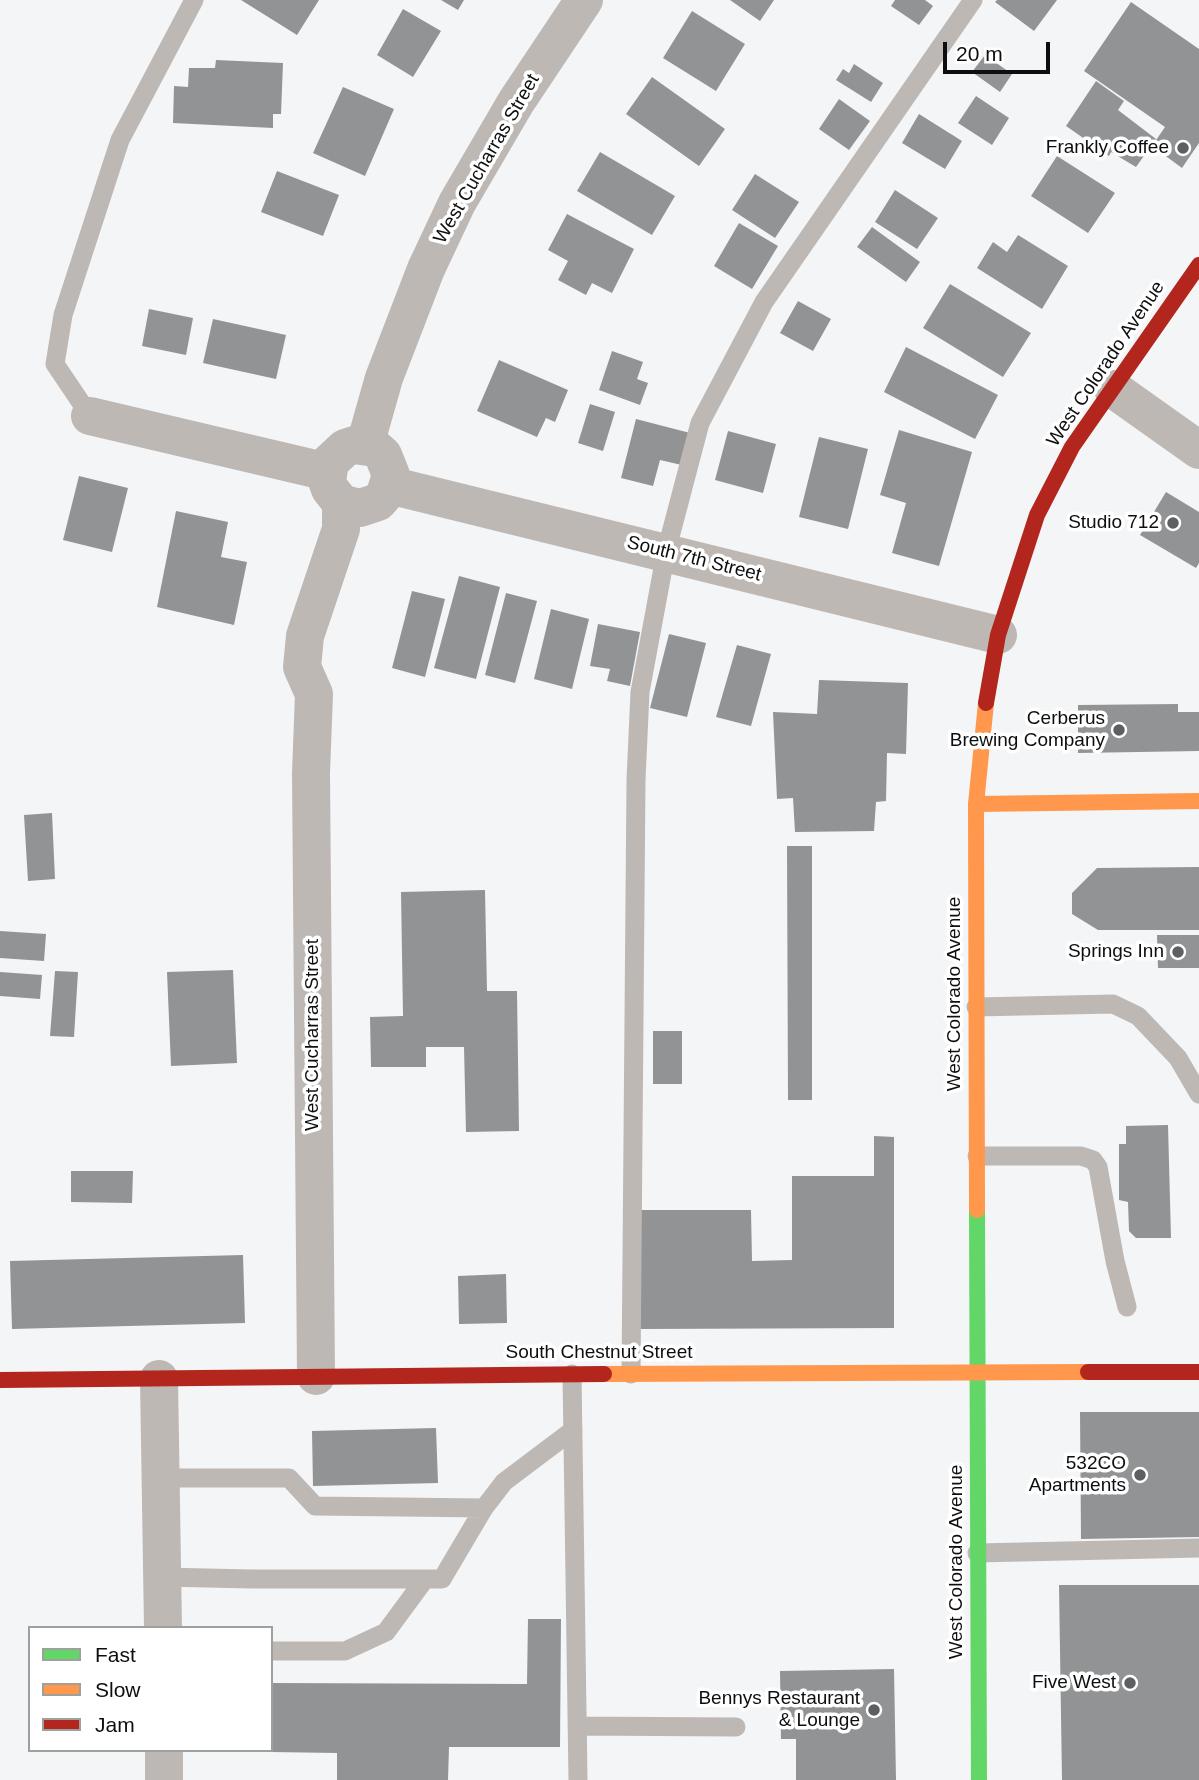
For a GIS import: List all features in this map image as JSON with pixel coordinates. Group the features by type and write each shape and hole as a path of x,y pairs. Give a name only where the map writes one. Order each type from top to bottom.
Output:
{"main road":[{"name":"West Colorado Avenue","path":"979,1780 976,804 983,717 998,635 1037,515 1072,447 1199,265"},
{"path":"976,804 1199,801"},
{"name":"South Chestnut Street","path":"0,1380 572,1374 1199,1373"}],"street":[{"name":"West Cucharras Street","path":"316,1376 311,773 314,694 302,667 305,636 341,529 357,491 391,475 383,455 365,445 384,378 426,269 457,204 516,102 584,0"},
{"path":"1113,390 1199,450"},
{"name":"South 7th Street","path":"90,416 357,491 666,552 998,635"},
{"path":"159,1380 163,1626"},
{"path":"164,1752 164,1780"}],"lane":[{"path":"90,416 55,364 63,315 120,141 194,0"},
{"path":"631,1374 636,780 640,692 666,552 700,423 764,302 973,0"},
{"path":"976,1007 1113,1004 1138,1016 1178,1058 1199,1094"},
{"path":"976,1156 1081,1156 1093,1160 1100,1178 1115,1261 1127,1307"},
{"path":"572,1374 578,1780"},
{"path":"162,1577 252,1580 442,1579 484,1508 503,1482 573,1430"},
{"path":"160,1478 289,1478 315,1506 484,1508"},
{"path":"978,1553 1199,1548"},
{"path":"273,1651 345,1651 386,1632 425,1579"},
{"path":"578,1726 736,1727"}],"building":[{"path":"241,0 319,0 297,35"},
{"path":"441,0 464,0 458,10"},
{"path":"730,0 774,0 760,21"},
{"path":"895,0 925,0 933,6 919,25 891,6"},
{"path":"1057,0 1034,31 995,2"},
{"path":"1131,2 1199,49 1199,143 1182,168 1152,146 1165,127 1084,71"},
{"path":"403,9 441,31 413,77 377,55"},
{"path":"692,11 745,44 716,91 663,58"},
{"path":"985,55 1012,74 1000,92 972,72"},
{"path":"216,60 283,63 281,114 273,114 273,128 173,123 174,86 188,87 189,68 215,68"},
{"path":"854,64 883,83 871,102 836,80 843,69 849,73"},
{"path":"652,77 725,129 699,166 626,114"},
{"path":"1096,81 1124,101 1118,110 1156,139 1136,167 1111,152 1109,156 1066,126"},
{"path":"343,87 394,109 365,176 313,153"},
{"path":"976,96 1009,118 992,145 958,123"},
{"path":"839,99 870,121 849,150 819,129"},
{"path":"919,114 962,141 945,169 902,143"},
{"path":"600,152 675,196 652,235 577,191"},
{"path":"1057,156 1115,193 1088,233 1031,196"},
{"path":"277,171 339,195 323,236 261,212"},
{"path":"755,174 799,202 775,238 732,210"},
{"path":"895,190 938,218 917,249 875,222"},
{"path":"567,214 634,249 612,293 592,283 586,295 558,280 568,261 548,250"},
{"path":"739,223 778,246 752,289 714,266"},
{"path":"872,227 920,262 906,282 857,247"},
{"path":"1018,235 1068,266 1042,309 977,268 993,242 1007,252"},
{"path":"950,284 1031,333 1003,377 923,328"},
{"path":"798,301 831,319 813,351 780,333"},
{"path":"149,309 193,318 186,355 142,346"},
{"path":"213,319 286,335 276,379 203,363"},
{"path":"906,347 998,395 975,439 884,392"},
{"path":"612,351 643,362 637,379 648,383 640,405 599,390"},
{"path":"499,360 568,390 555,422 546,418 537,437 477,411"},
{"path":"590,404 615,412 603,451 578,443"},
{"path":"636,419 694,434 686,466 660,460 653,486 621,478"},
{"path":"899,430 972,452 939,566 892,553 906,503 880,495"},
{"path":"728,431 776,444 763,493 715,480"},
{"path":"819,437 868,449 848,529 799,517"},
{"path":"79,476 128,488 112,552 63,540"},
{"name":"Studio 712","path":"1166,492 1199,512 1199,563 1196,568 1140,535"},
{"path":"176,511 228,522 221,557 247,562 234,625 157,607"},
{"path":"459,576 500,587 476,679 434,668"},
{"path":"412,591 445,599 425,677 392,668"},
{"path":"506,593 537,601 515,683 485,675"},
{"path":"551,609 589,619 572,689 534,679"},
{"path":"598,624 640,632 630,686 607,681 610,669 590,666"},
{"path":"669,634 706,643 687,717 650,708"},
{"path":"737,645 771,654 751,726 716,717"},
{"path":"819,680 908,683 906,754 887,753 886,801 876,802 874,831 795,832 793,798 777,799 773,712 817,714"},
{"path":"1178,704 1178,712 1199,712 1199,751 1078,753 1078,705"},
{"path":"52,813 55,879 28,881 24,815"},
{"path":"787,846 812,846 812,1100 788,1100"},
{"path":"1199,867 1199,930 1098,930 1072,914 1072,893 1097,868"},
{"path":"485,890 487,991 517,991 519,1131 466,1132 464,1047 426,1047 426,1067 371,1067 370,1017 403,1016 401,892"},
{"path":"0,931 46,934 44,961 0,958"},
{"name":"Springs Inn","path":"1157,935 1199,935 1199,968 1158,968"},
{"path":"233,970 237,1063 171,1066 167,972"},
{"path":"55,971 78,972 74,1037 50,1036"},
{"path":"0,972 42,975 40,999 0,996"},
{"path":"653,1031 682,1031 682,1084 653,1084"},
{"path":"1168,1125 1171,1238 1136,1238 1129,1231 1128,1202 1119,1200 1119,1144 1126,1144 1126,1126"},
{"path":"874,1136 894,1137 894,1328 640,1329 640,1210 751,1210 752,1261 792,1260 792,1176 874,1176"},
{"path":"71,1171 133,1171 132,1203 71,1202"},
{"path":"243,1255 245,1323 12,1329 10,1261"},
{"path":"506,1274 507,1323 459,1324 458,1276"},
{"name":"532CO Apartments","path":"1080,1412 1199,1412 1199,1537 1081,1539"},
{"path":"436,1428 438,1483 313,1486 312,1431"},
{"name":"Five West","path":"1059,1585 1199,1585 1199,1780 1062,1780"},
{"path":"528,1619 561,1619 560,1747 449,1747 448,1780 337,1780 337,1753 271,1752 273,1683 527,1684"},
{"path":"894,1669 896,1780 796,1780 796,1739 781,1739 780,1671"}],"traffic: fast":[{"path":"977,1210 979,1780"}],"traffic: slow":[{"path":"977,1210 976,804 986,703"},
{"path":"976,804 1199,801"},
{"path":"604,1374 1088,1372"}],"traffic: jam":[{"path":"986,703 998,635 1037,515 1072,447 1199,265"},
{"path":"1088,1372 1199,1372"},
{"path":"0,1380 604,1374"}],"place":[{"name":"Frankly Coffee","path":"1183,148"},
{"name":"Studio 712","path":"1173,523"},
{"name":"Cerberus Brewing Company","path":"1119,730"},
{"name":"Springs Inn","path":"1178,952"},
{"name":"532CO Apartments","path":"1140,1475"},
{"name":"Five West","path":"1130,1683"},
{"name":"Bennys Restaurant & Lounge","path":"874,1710"}]}
